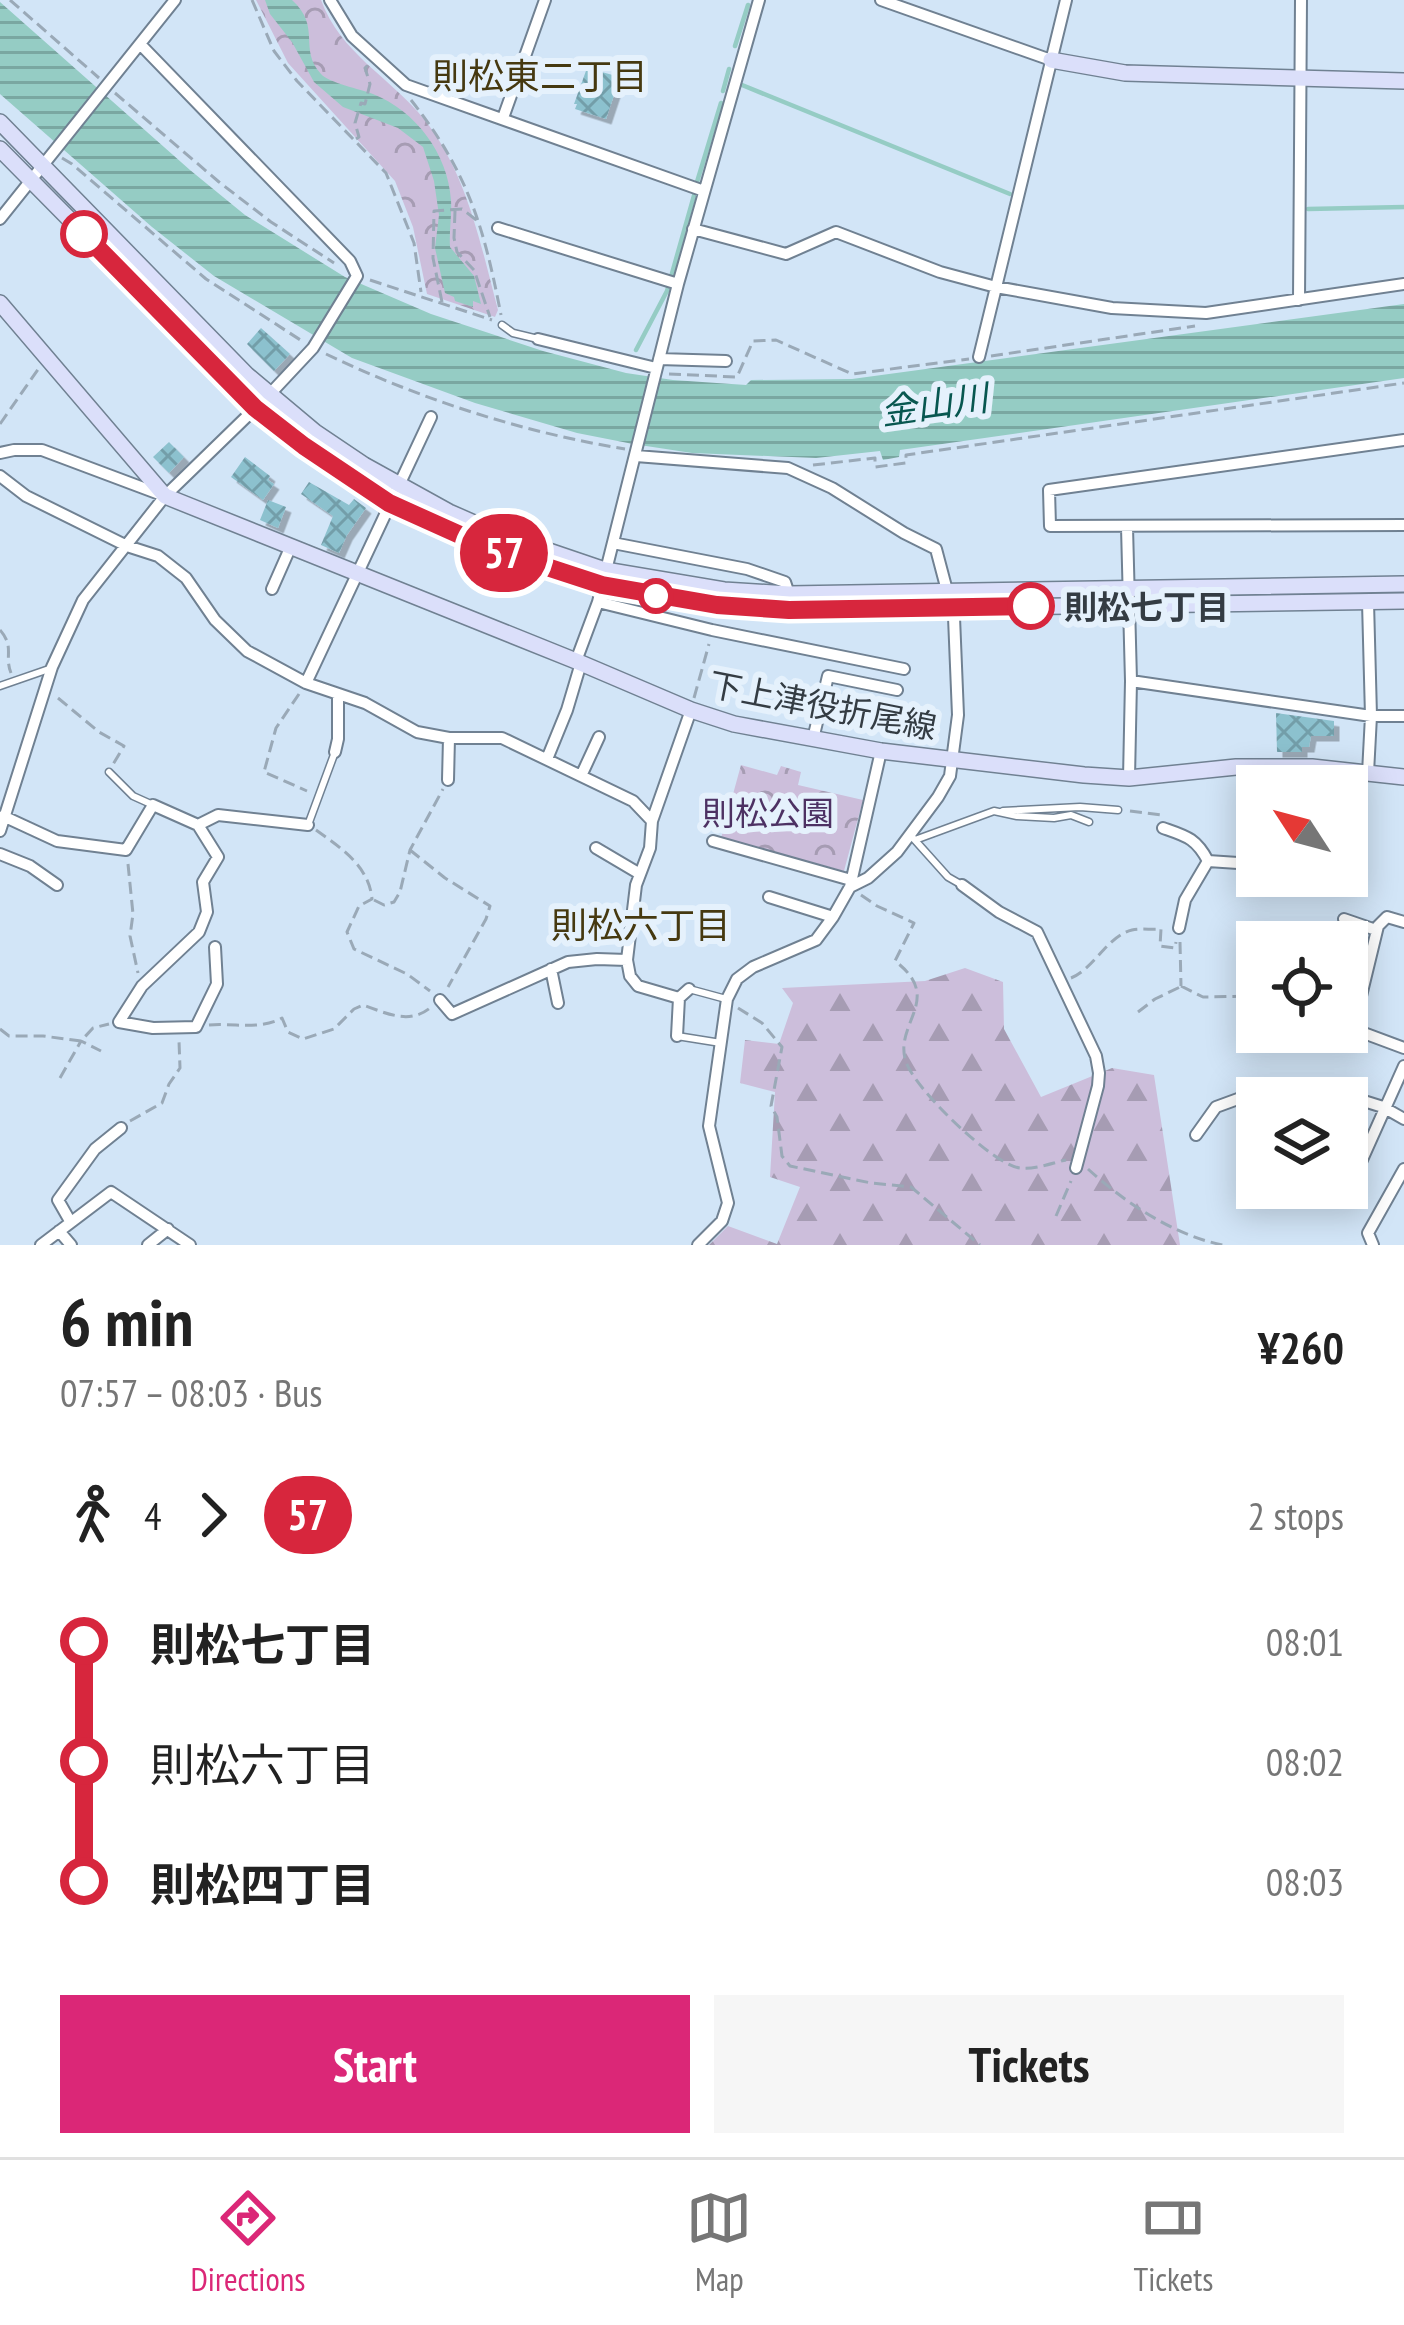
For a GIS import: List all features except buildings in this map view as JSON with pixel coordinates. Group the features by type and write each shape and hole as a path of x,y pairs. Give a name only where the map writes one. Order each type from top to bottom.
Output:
{"street":[{"path":"0,219 175,0"},
{"path":"330,0 352,36 406,85 704,191"},
{"path":"503,118 545,0"},
{"path":"547,759 602,586 678,284 759,0"},
{"path":"881,0 1052,60 1125,73 1404,81"},
{"path":"979,357 1066,0"},
{"path":"1298,299 1301,0"},
{"path":"0,831 52,668 83,600 165,496 313,347 356,278 350,261 140,44"},
{"path":"0,122 269,395 315,432 398,485 602,586 728,606 789,610 951,599 1404,584"},
{"path":"0,148 255,408 389,503 489,548 719,632 904,669"},
{"path":"498,228 678,284"},
{"path":"693,229 786,254 836,232 940,272 1112,308 1207,313 1404,284"},
{"name":"下上津役折尾線","path":"0,303 165,496 734,724 953,761 1129,778 1236,767"},
{"path":"0,324 22,331"},
{"path":"538,339 657,366 726,361"},
{"path":"306,683 431,417"},
{"path":"1404,440 1049,490 1050,526 1404,525"},
{"path":"0,453 42,450 165,496"},
{"path":"636,453 788,468 832,488 936,550 951,599 958,715 953,761 950,776 913,837 868,878 850,883 713,842"},
{"path":"0,476 26,496 127,547 158,556 186,578 215,620 247,651 306,683 365,704 418,732 449,738 502,738 632,801 652,821"},
{"path":"1127,527 1129,778"},
{"path":"613,543 746,569 784,582 789,594"},
{"path":"272,589 291,546"},
{"path":"602,586 951,599"},
{"path":"1129,595 1404,602"},
{"path":"1368,602 1369,773"},
{"path":"719,632 728,606"},
{"path":"813,739 828,676 896,690"},
{"path":"1131,680 1371,716 1404,716"},
{"path":"335,752 338,694"},
{"path":"677,1036 684,994 638,986 627,960 652,821 692,706"},
{"path":"581,776 599,737"},
{"path":"448,780 449,738"},
{"path":"698,1245 722,1221 728,1203 709,1126 727,999 737,979 753,967 816,940 832,917 850,883 881,751"},
{"name":"下上津役折尾線","path":"1369,773 1404,777"},
{"path":"3,816 57,841 126,850 153,805 198,825 218,856 203,882 207,912 199,932 142,986 119,1022 153,1028 196,1027 217,984 214,947"},
{"path":"198,825 218,814 308,825"},
{"path":"1163,828 1200,845 1208,861"},
{"path":"596,848 640,874"},
{"path":"0,854 30,866 57,885"},
{"path":"1208,861 1236,863"},
{"path":"1179,928 1185,900 1208,861"},
{"path":"962,885 1036,932 1096,1056 1099,1073 1077,1163"},
{"path":"769,897 832,917"},
{"path":"1404,922 1387,917 1376,930 1353,1029 1404,1048"},
{"path":"1343,920 1376,930"},
{"path":"440,1000 452,1014 568,962 627,960"},
{"path":"551,969 559,1003"},
{"path":"1368,1144 1404,1066"},
{"path":"1196,1135 1216,1107 1246,1096 1335,1092 1404,1119"},
{"path":"70,1221 58,1200 95,1149 121,1128"},
{"path":"1373,1245 1368,1233 1373,1220 1404,1169"},
{"path":"40,1245 111,1192 190,1245"},
{"path":"148,1245 168,1229"},
{"path":"59,1231 71,1245"}],"lane":[{"path":"502,325 538,339"},
{"path":"0,686 52,668"},
{"path":"308,825 335,752"},
{"path":"109,772 133,796 153,805"},
{"path":"962,885 913,837 994,811 1118,810"},
{"path":"994,811 1054,818 1071,815 1089,822"},
{"path":"684,994 727,999"},
{"path":"677,1036 721,1042"}],"path":[{"path":"10,0 105,87 271,222 356,278 421,295 502,325"},
{"path":"252,0 274,51 297,81 386,173 414,243 421,295"},
{"path":"355,141 359,136 355,123 370,89 365,68 370,63"},
{"path":"409,98 447,151 480,222 502,325"},
{"path":"456,209 457,252 474,270 492,320"},
{"path":"442,303 434,258 434,212 462,209 480,222"},
{"path":"657,366 737,377 753,341 776,340 852,374 1192,326"},
{"path":"0,424 47,357"},
{"path":"788,468 875,458 875,467 906,464 906,455 1404,383"},
{"path":"0,631 11,651 8,666 14,680"},
{"path":"692,706 719,632"},
{"path":"47,689 99,732 124,746 109,772"},
{"path":"295,703 275,728 264,772 320,796"},
{"path":"308,825 356,861 377,904 394,902 410,850 448,780"},
{"path":"1118,810 1161,813 1163,828"},
{"path":"126,850 133,914 130,936 142,986"},
{"path":"196,1027 265,1025 282,1018 288,1032 304,1039 334,1029 364,1005 397,1018 422,1014 440,1000 490,906 410,850"},
{"path":"850,883 877,906 914,922 895,961 911,974 918,996 904,1052 907,1066 927,1097 1013,1168 1077,1163 1154,1216 1201,1240 1223,1245"},
{"path":"373,899 359,906 347,932 354,949 407,974 440,1000"},
{"path":"1062,981 1085,973 1128,930 1161,929 1160,946 1175,948 1179,928"},
{"path":"1179,928 1181,986"},
{"path":"1181,986 1203,997 1236,996"},
{"path":"1138,1012 1181,986"},
{"path":"727,999 762,1023 782,1047 771,1106 782,1156 790,1166 911,1187 980,1245"},
{"path":"61,1078 93,1028 119,1022"},
{"path":"121,1128 162,1103 181,1067 179,1027"},
{"path":"0,1029 9,1036 81,1041 101,1051"},
{"path":"1056,1216 1077,1163"}],"green space":[{"path":"256,0 321,0 340,35 424,119 451,163 471,211 498,310 495,317 427,294 413,227 395,181 288,63"},
{"name":"則松公園","path":"741,765 777,775 781,766 801,772 798,785 863,800 844,871 721,838"},
{"path":"965,968 1003,982 1004,1029 1041,1097 1112,1068 1154,1075 1180,1245 709,1245 728,1226 777,1244 800,1187 770,1177 775,1092 740,1083 745,1040 779,1044 793,1003 782,988 925,981"}],"water":[{"path":"265,0 292,0 301,10 311,56 321,74 389,102 427,136 449,183 450,247 474,276 481,304 473,301 473,307 445,293 435,248 439,215 434,181 423,147 398,128 343,107 314,82"},
{"name":"金山川","path":"0,2 245,215 345,277 431,314 543,351 626,373 746,385 751,380 852,379 1404,304 1404,378 900,450 899,457 883,460 880,451 816,458 692,453 577,433 475,403 352,358 214,276 0,94"}],"waterway":[{"path":"735,46 748,5"},
{"path":"723,91 729,69"},
{"path":"742,85 1010,194"},
{"path":"697,182 721,103"},
{"path":"636,350 667,291 695,192"},
{"path":"1308,209 1404,207"}],"bus line":[{"name":"57","path":"84,234 255,408 304,446 389,503 489,548 602,585 717,605 789,610 1031,606"}],"place":[{"name":"則松七丁目","path":"1031,606"}],"district":[{"name":"則松東二丁目","path":"540,75"},
{"name":"則松六丁目","path":"641,924"}]}
